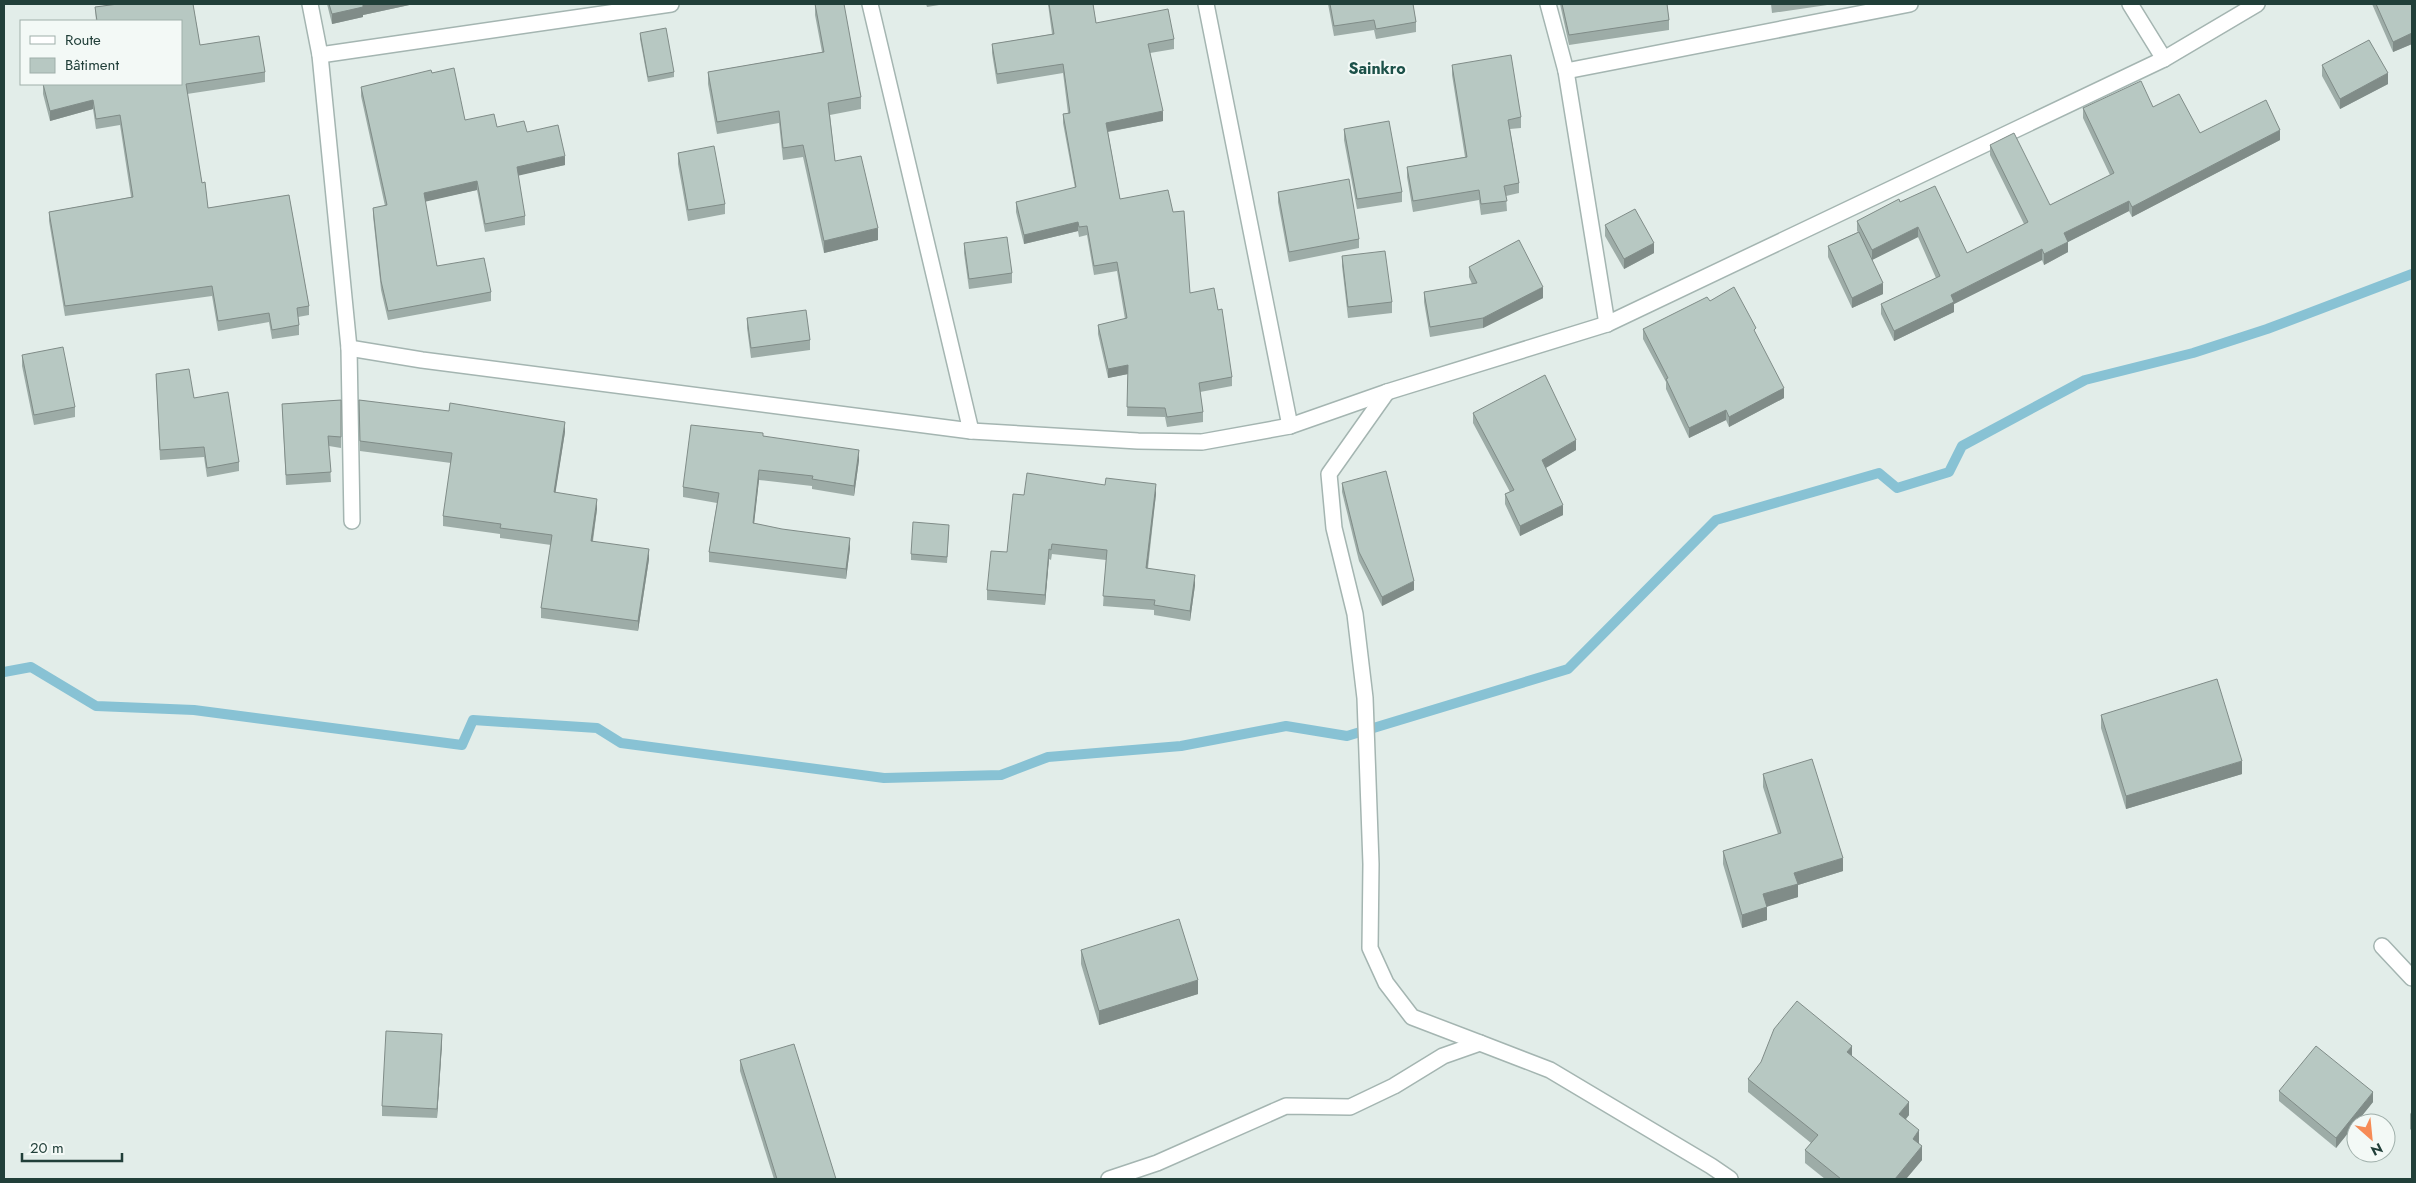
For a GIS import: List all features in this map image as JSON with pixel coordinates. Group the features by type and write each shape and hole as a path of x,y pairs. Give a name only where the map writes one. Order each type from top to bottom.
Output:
{"street":[{"path":"310,4 320,55 349,348 352,521"},
{"path":"320,55 670,4"},
{"path":"870,4 971,431"},
{"path":"1206,4 1290,426"},
{"path":"1548,4 1566,71 1607,324"},
{"path":"1566,71 1910,4"},
{"path":"2130,4 2164,59"},
{"path":"349,348 422,360 971,431 1138,441 1202,442 1290,426 1387,392 1607,324 2164,59 2257,4"},
{"path":"1387,392 1329,474 1334,528 1355,614 1365,698 1371,864 1370,948 1386,983 1412,1016 1550,1070 1730,1179"},
{"path":"2382,946 2412,978"},
{"path":"1109,1179 1157,1163 1286,1106 1350,1106 1394,1086 1443,1056 1480,1044"}],"building":[{"path":"118,4 193,4 200,45 259,36 265,72 186,84 202,183 205,182 208,208 289,195 309,306 297,308 299,325 272,330 269,313 218,321 212,286 65,306 49,212 133,197 120,115 96,119 93,100 50,111 43,85 182,85 182,20 97,20 95,7"},
{"path":"329,4 363,4 363,7 332,14"},
{"path":"815,4 844,4 861,97 828,103 835,161 861,156 878,228 824,241 803,145 783,148 779,111 717,122 708,72 824,52"},
{"path":"1049,4 1093,4 1096,23 1168,9 1174,39 1148,44 1163,111 1106,123 1120,199 1168,190 1173,212 1184,211 1190,293 1214,288 1218,310 1222,309 1232,377 1199,383 1203,412 1167,417 1165,408 1127,407 1128,365 1108,369 1098,325 1127,318 1117,262 1094,266 1087,226 1079,227 1078,222 1024,235 1016,202 1076,187 1063,114 1070,113 1063,64 997,74 992,44 1054,34"},
{"path":"1330,4 1413,4 1416,22 1376,29 1374,20 1334,26"},
{"path":"1562,4 1667,4 1669,20 1569,35"},
{"path":"2376,4 2412,4 2412,33 2393,42"},
{"path":"666,28 674,72 648,77 640,33"},
{"path":"2369,40 2388,73 2340,99 2322,65"},
{"path":"1511,55 1521,117 1508,120 1519,183 1504,186 1507,201 1481,204 1479,190 1413,201 1407,167 1467,157 1452,65"},
{"path":"454,68 465,120 494,114 497,127 524,121 527,132 558,125 565,156 517,167 525,216 485,224 477,181 424,193 437,266 484,258 491,292 388,311 381,281 373,208 387,205 361,87 431,70 432,73"},
{"path":"2141,81 2153,107 2179,94 2200,133 2266,100 2280,130 2132,207 2129,201 2064,233 2068,242 2044,254 2042,249 1951,295 1954,302 1894,331 1881,304 1940,276 1918,227 1872,250 1857,221 1899,199 1900,202 1935,186 1967,253 2028,222 1990,145 2014,133 2050,205 2114,173 2083,108"},
{"path":"1389,121 1402,192 1357,199 1344,129"},
{"path":"714,146 725,204 688,210 678,153"},
{"path":"1349,179 1359,239 1289,252 1278,192"},
{"path":"1635,209 1654,243 1624,259 1605,225"},
{"path":"1859,232 1883,283 1852,298 1828,246"},
{"path":"1007,237 1012,273 969,279 964,243"},
{"path":"1519,240 1543,287 1483,318 1430,327 1424,292 1477,283 1469,267"},
{"path":"1385,251 1392,302 1348,307 1342,256"},
{"path":"1734,287 1756,328 1754,330 1784,388 1729,417 1726,410 1689,428 1666,379 1668,378 1643,329 1707,297 1710,301"},
{"path":"806,310 810,340 751,348 747,318"},
{"path":"63,347 75,407 34,415 22,355"},
{"path":"189,369 194,398 228,392 239,462 207,468 204,447 160,450 156,374"},
{"path":"1545,375 1576,440 1542,460 1563,505 1520,526 1505,494 1514,490 1473,413"},
{"path":"341,400 341,437 328,436 331,472 286,475 282,404"},
{"path":"359,400 449,411 450,403 565,422 554,492 597,499 591,541 649,549 638,621 541,608 552,535 500,528 501,524 443,516 452,453 360,441"},
{"path":"691,425 763,433 763,436 859,450 854,486 812,479 813,476 759,470 753,523 850,538 846,569 709,552 719,493 683,487"},
{"path":"1386,471 1414,581 1382,597 1359,552 1342,483"},
{"path":"1027,473 1105,485 1106,478 1156,484 1146,568 1195,575 1190,611 1154,605 1155,600 1103,596 1107,550 1052,544 1051,550 1049,549 1045,595 987,590 991,551 1007,552 1013,494 1024,495"},
{"path":"913,522 949,525 947,557 911,554"},
{"path":"2217,679 2242,761 2126,796 2101,715"},
{"path":"1812,759 1843,858 1794,873 1798,884 1763,894 1767,907 1742,915 1723,851 1781,833 1763,774"},
{"path":"1179,919 1198,980 1099,1011 1081,950"},
{"path":"1797,1001 1852,1046 1847,1052 1909,1102 1899,1114 1919,1130 1913,1139 1922,1146 1895,1179 1841,1179 1805,1150 1818,1135 1748,1079 1761,1062 1774,1029"},
{"path":"386,1031 442,1034 437,1109 382,1106"},
{"path":"794,1044 836,1179 777,1179 740,1060"},
{"path":"2316,1046 2373,1092 2356,1113 2346,1113 2346,1126 2336,1138 2279,1091"}],"waterway":[{"path":"4,672 31,667 96,706 194,710 462,745 473,720 597,728 621,743 884,778 1001,775 1048,757 1181,746 1286,726 1347,736 1568,669 1716,520 1879,473 1897,488 1949,472 1962,446 2085,380 2193,353 2267,329 2412,274"}],"district":[{"name":"Sainkro","path":"1377,68"}]}
